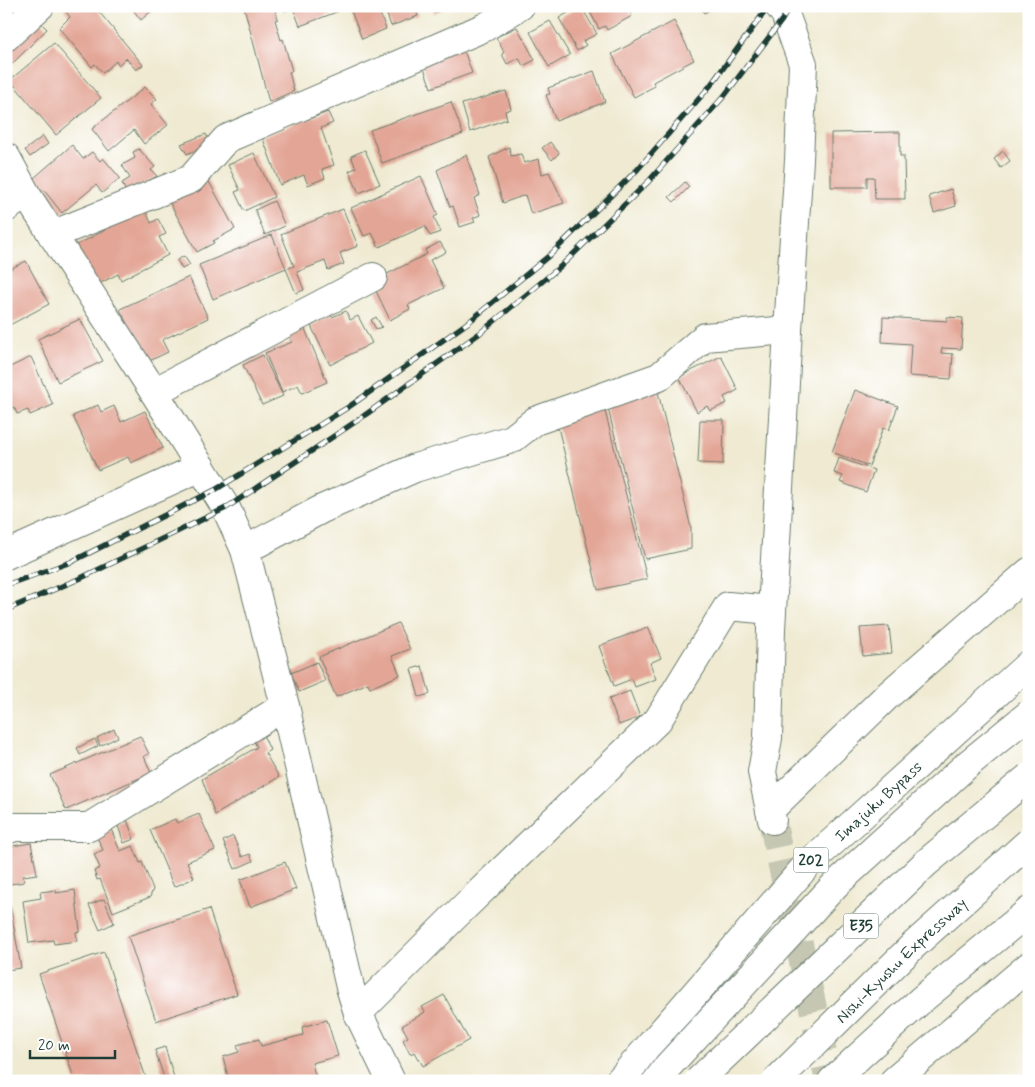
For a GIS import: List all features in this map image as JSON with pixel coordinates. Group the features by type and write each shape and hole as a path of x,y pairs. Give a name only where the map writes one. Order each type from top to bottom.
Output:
{"main road":[{"path":"6,37 40,6"},
{"path":"52,235 192,179 226,139 485,27 520,6"},
{"path":"780,6 785,14 803,64 772,610 768,738 762,772 771,815 886,698 1029,572"},
{"path":"6,157 16,201 52,235 154,392 226,508 244,550 285,706 350,987 358,1013 391,1081"},
{"path":"154,392 373,277"},
{"path":"244,550 322,509 416,468 512,439 534,421 659,377 706,337 788,330"},
{"path":"6,554 201,467"},
{"path":"358,1013 461,910 658,720 728,606 772,610"},
{"name":"Imajuku Bypass","path":"619,1081 807,865 1029,664"},
{"path":"6,830 15,827 88,827 285,706"},
{"path":"657,1081 668,1066 835,885 968,764 1029,714"},
{"name":"E35","path":"698,1081 926,863 1029,777"},
{"name":"Nishi-Kyushu Expressway","path":"776,1081 914,945 1029,842"},
{"path":"832,1081 921,1000 1029,911"},
{"path":"894,1081 1029,966"}],"building":[{"path":"67,6 89,6 92,10 95,7 143,65 136,70 126,58 118,65 116,61 103,73 95,64 92,67 59,28 70,17 64,9"},
{"path":"130,6 157,6 141,20"},
{"path":"274,6 278,19 275,20 281,40 283,39 292,71 289,72 294,91 269,102 244,7"},
{"path":"283,6 337,6 339,11 300,26 293,8 285,11"},
{"path":"349,6 377,6 386,29 362,39"},
{"path":"384,6 414,6 418,16 391,26"},
{"path":"432,6 449,6 434,13"},
{"path":"580,6 597,34 583,41 586,45 577,51 559,18"},
{"path":"587,6 627,6 632,16 607,30 605,26 599,29"},
{"path":"700,6 716,6 704,13"},
{"path":"903,6 914,6 914,10 904,11"},
{"path":"32,14 47,29 6,70 6,40"},
{"path":"550,21 570,55 549,67 530,32"},
{"path":"674,21 694,60 653,82 655,86 634,97 612,54"},
{"path":"517,27 535,60 523,66 519,58 507,64 502,54 504,52 496,37"},
{"path":"54,43 101,98 56,135 10,80"},
{"path":"462,45 472,73 431,88 421,60"},
{"path":"594,71 605,102 556,121 546,95 550,94 548,88"},
{"path":"145,87 157,99 151,104 168,125 144,144 134,130 109,151 92,129"},
{"path":"506,91 511,109 505,111 507,119 470,132 462,104"},
{"path":"451,102 463,134 382,163 370,130"},
{"path":"328,112 333,123 321,128 334,165 322,169 325,178 308,185 304,175 280,185 262,136"},
{"path":"900,132 900,156 904,156 905,199 875,199 874,177 867,177 867,187 831,187 831,133"},
{"path":"206,134 210,144 187,154 181,144"},
{"path":"43,136 48,144 30,157 25,150"},
{"path":"550,142 559,153 552,160 542,148"},
{"path":"72,145 83,159 92,152 100,161 103,158 120,178 102,193 96,185 62,213 43,189 37,194 27,184"},
{"path":"509,147 511,156 521,154 524,163 539,159 542,174 549,172 564,203 531,214 525,195 503,203 489,157"},
{"path":"139,149 155,167 151,170 157,176 127,194 122,183 130,178 122,165 135,158 133,152"},
{"path":"365,150 380,184 359,193 349,171 356,168 351,156"},
{"path":"1003,151 1010,161 1001,168 994,159"},
{"path":"254,153 274,197 244,211 235,192 240,190 228,165"},
{"path":"466,155 480,195 474,198 480,215 473,218 475,222 460,227 453,206 450,207 437,170"},
{"path":"421,176 438,215 434,217 440,232 430,236 425,226 379,247 372,233 364,236 351,208"},
{"path":"207,178 235,229 197,252 168,200"},
{"path":"685,182 689,187 674,202 669,197"},
{"path":"951,189 956,206 934,213 929,196"},
{"path":"274,201 285,226 265,235 255,210"},
{"path":"145,209 151,223 158,219 166,234 159,237 168,255 121,280 118,274 91,288 71,248"},
{"path":"343,209 358,246 340,253 344,264 328,270 325,261 297,272 304,290 296,293 286,269 294,266 281,234"},
{"path":"272,235 286,268 213,299 199,265"},
{"path":"440,242 446,252 430,260 444,288 408,305 410,309 390,320 376,291 384,287 379,278 427,254 425,250"},
{"path":"184,256 190,265 182,269 177,260"},
{"path":"26,261 49,304 6,327 6,271"},
{"path":"189,277 208,318 162,340 168,352 145,363 120,309"},
{"path":"346,311 350,320 358,316 372,343 330,365 311,326 331,315 332,317"},
{"path":"376,317 382,327 376,329 371,320"},
{"path":"883,317 947,321 947,317 963,318 961,349 942,348 941,353 953,354 951,379 909,376 911,344 882,342"},
{"path":"80,319 103,361 58,382 38,339"},
{"path":"305,329 327,382 302,393 298,385 282,392 265,353 292,342 289,336"},
{"path":"263,355 283,396 262,405 243,365"},
{"path":"721,356 738,390 724,397 727,403 710,411 707,406 697,412 679,377"},
{"path":"31,357 53,405 30,415 28,410 17,414 14,407 6,411 6,363 8,368"},
{"path":"657,388 691,528 691,549 645,559 606,400"},
{"path":"855,390 898,406 889,430 883,428 869,466 832,452"},
{"path":"98,405 101,412 114,406 121,422 145,411 163,448 131,463 128,457 98,470 73,416"},
{"path":"604,407 647,579 598,590 556,419"},
{"path":"700,420 724,420 723,464 698,463"},
{"path":"839,458 874,470 866,492 840,482 843,476 834,473"},
{"path":"398,623 410,649 392,656 400,675 370,688 368,683 336,697 319,657"},
{"path":"889,626 892,653 863,656 860,628"},
{"path":"648,627 661,658 650,663 656,679 635,687 632,679 614,686 599,646"},
{"path":"317,662 325,681 299,692 291,673"},
{"path":"422,666 430,694 419,697 411,669"},
{"path":"630,691 640,717 619,725 609,699"},
{"path":"114,729 118,737 100,746 97,738"},
{"path":"263,735 270,750 265,753 279,777 215,815 202,779 257,747 254,741"},
{"path":"140,736 149,754 144,756 151,773 66,810 50,775"},
{"path":"95,739 98,746 80,755 77,748"},
{"path":"199,814 215,850 187,862 194,878 174,887 150,830 175,819 177,823"},
{"path":"127,820 134,839 124,843 117,823"},
{"path":"111,829 120,851 133,846 153,889 150,897 113,912 100,879 97,880 94,871 100,868 94,854 103,850 96,835"},
{"path":"233,836 242,857 250,854 253,861 235,869 223,841"},
{"path":"31,843 37,874 23,876 24,882 11,884 9,871 6,871 6,847"},
{"path":"285,862 296,889 250,907 240,880"},
{"path":"56,890 56,893 75,890 80,931 76,932 77,941 54,944 53,940 29,943 23,901 41,898 40,892"},
{"path":"104,899 114,923 100,930 89,905"},
{"path":"10,905 21,968 6,970 6,906"},
{"path":"209,909 237,994 156,1021 128,936"},
{"path":"104,952 147,1081 75,1081 39,974"},
{"path":"444,995 469,1040 423,1066 415,1052 410,1054 403,1040 408,1037 402,1026 425,1012 422,1007"},
{"path":"327,1020 338,1056 312,1063 316,1079 309,1081 229,1081 223,1057 239,1052 237,1045 259,1039 261,1046 303,1035 302,1027"},
{"path":"165,1047 175,1081 165,1081 155,1050"}],"waterway":[{"path":"756,6 758,11"}],"tunnel":[{"path":"772,820 829,1081"}],"railway":[{"path":"6,585 71,562 215,490 350,406 470,321 551,254 637,170 710,86 769,6"},
{"path":"6,610 81,578 226,508 358,420 480,333 561,266 648,182 725,95 782,20 790,6"}]}
